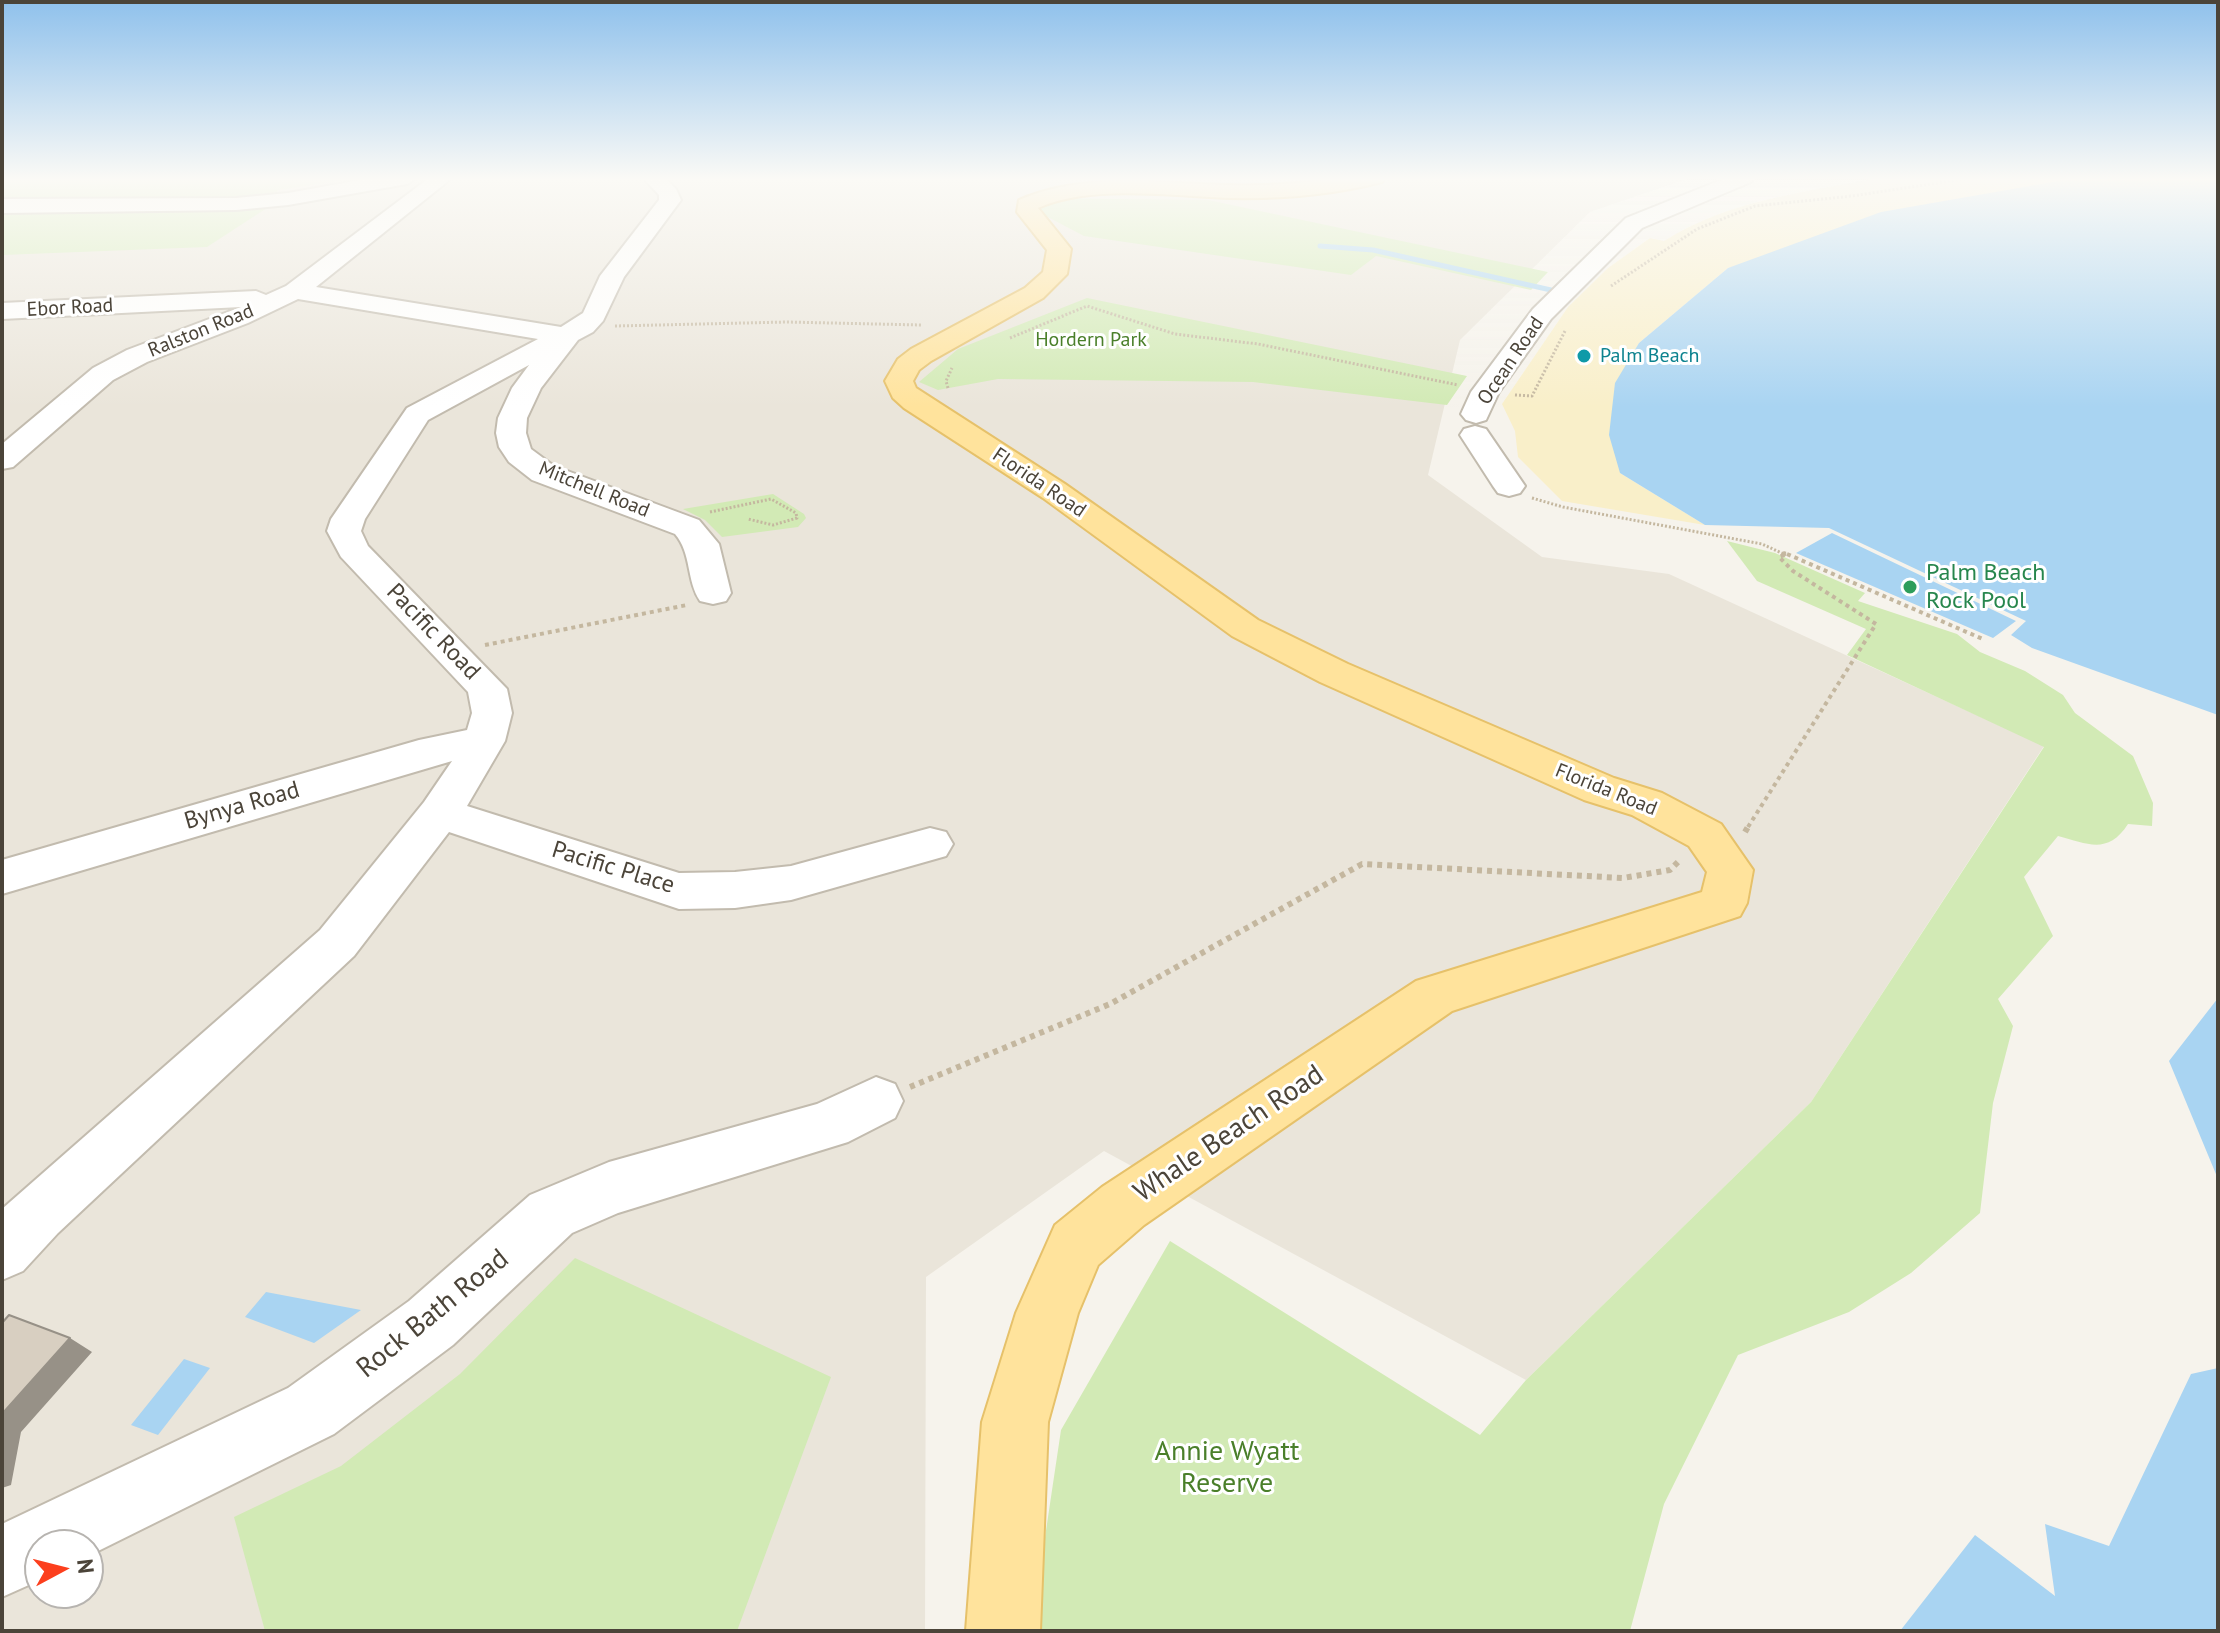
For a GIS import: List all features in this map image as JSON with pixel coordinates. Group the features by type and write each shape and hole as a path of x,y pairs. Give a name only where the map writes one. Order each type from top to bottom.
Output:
{"main road":[{"name":"Florida Road","path":"1058,254 1055,274 1034,293 908,365 899,381 903,392 1054,491 1245,628 1348,679 1599,789 1647,804 1718,852"},
{"name":"Whale Beach Road","path":"1003,1631 1015,1422 1047,1313 1076,1245 1123,1206 1434,996 1723,903 1718,852"}],"street":[{"name":"Ralston Road","path":"4,456 103,374 137,356 239,318 288,294 341,254"},
{"path":"576,331 594,316 612,276 629,254"},
{"name":"Ocean Road","path":"1509,486 1479,414 1542,314 1602,254"},
{"name":"Ebor Road","path":"2,311 288,294 576,331"},
{"name":"Mitchell Road","path":"576,331 520,397 511,424 515,447 525,460 543,473 687,527 702,544 713,593"},
{"name":"Pacific Road","path":"2,1251 37,1214 337,943 440,813 484,741 492,713 491,700 477,676 353,550 344,531 348,519 417,414 461,388 576,331"},
{"name":"Bynya Road","path":"2,877 434,750 484,741"},
{"name":"Pacific Place","path":"440,813 679,891 735,890 791,883 930,844"},
{"name":"Rock Bath Road","path":"2,1561 311,1411 431,1323 551,1214 609,1189 828,1125 876,1101"}],"path":[{"path":"1604,290 1659,254"},
{"path":"1006,339 1035,330 1037,324 1087,306 1175,334 1258,344 1479,414 1532,396 1571,321"},
{"path":"576,331 787,322 974,326"},
{"path":"949,392 946,381 952,368"},
{"path":"1509,486 1528,497 1563,507 1733,537 1787,554 1985,640"},
{"path":"708,513 719,508 771,499 796,513 797,518 792,522 772,525 748,519"},
{"path":"876,1101 1110,1004 1362,864 1623,878 1670,870 1718,852 1746,830 1876,628 1871,620 1793,571 1779,557 1787,554"},
{"path":"453,651 688,605 713,593"}],"shaded area":[{"path":"2,254 1547,254 1460,340 1428,475 1542,557 1669,574 2044,746 1811,1102 1526,1380 1104,1151 926,1277 925,1631 2,1631"}],"green space":[{"path":"1209,254 1464,254 1548,272 1531,290 1376,256 1351,275"},
{"name":"Hordern Park","path":"1087,298 1467,376 1447,405 1253,382 998,379 938,390 919,382 958,349"},
{"path":"773,494 804,514 806,518 798,527 722,537 705,520 683,509"},
{"name":"Annie Wyatt Reserve","path":"1727,541 1775,553 1865,593 1858,601 1957,634 1980,652 2025,671 2063,695 2075,713 2133,756 2153,803 2152,826 2128,824 2113,840 2097,845 2058,836 2024,877 2053,936 1998,999 2013,1026 1993,1103 1980,1213 1911,1273 1849,1312 1738,1355 1664,1504 1630,1631 1031,1631 1061,1430 1170,1241 1480,1435 1526,1380 1811,1102 2044,747 1847,655 1866,629 1757,581"},
{"path":"575,1258 831,1377 737,1631 265,1631 234,1517 341,1466 460,1374"}],"sand":[{"name":"Palm Beach","path":"1627,254 1781,254 1728,268 1639,343 1620,473 1705,525 1562,501 1518,457 1515,431 1502,404 1568,307 1608,268"}],"water":[{"path":"1766,254 2218,254 2218,715 2032,648 2011,635 2026,621 1829,528 1705,525 1620,473 1609,435 1615,383 1639,343 1728,268"},
{"name":"Palm Beach Rock Pool","path":"1832,533 2016,621 1993,638 1796,553"},
{"path":"2218,998 2218,1179 2169,1061"},
{"path":"266,1292 361,1310 314,1343 245,1317"},
{"path":"184,1359 210,1368 158,1435 131,1425"},
{"path":"2218,1368 2218,1631 1900,1631 1975,1535 2055,1596 2045,1524 2109,1546 2191,1374"}],"building":[{"path":"9,1315 70,1338 2,1414 2,1323"}],"waterway":[{"path":"1392,254 1551,290"}],"place":[{"name":"Palm Beach","path":"1584,356"},
{"name":"Palm Beach Rock Pool","path":"1910,587"}]}
